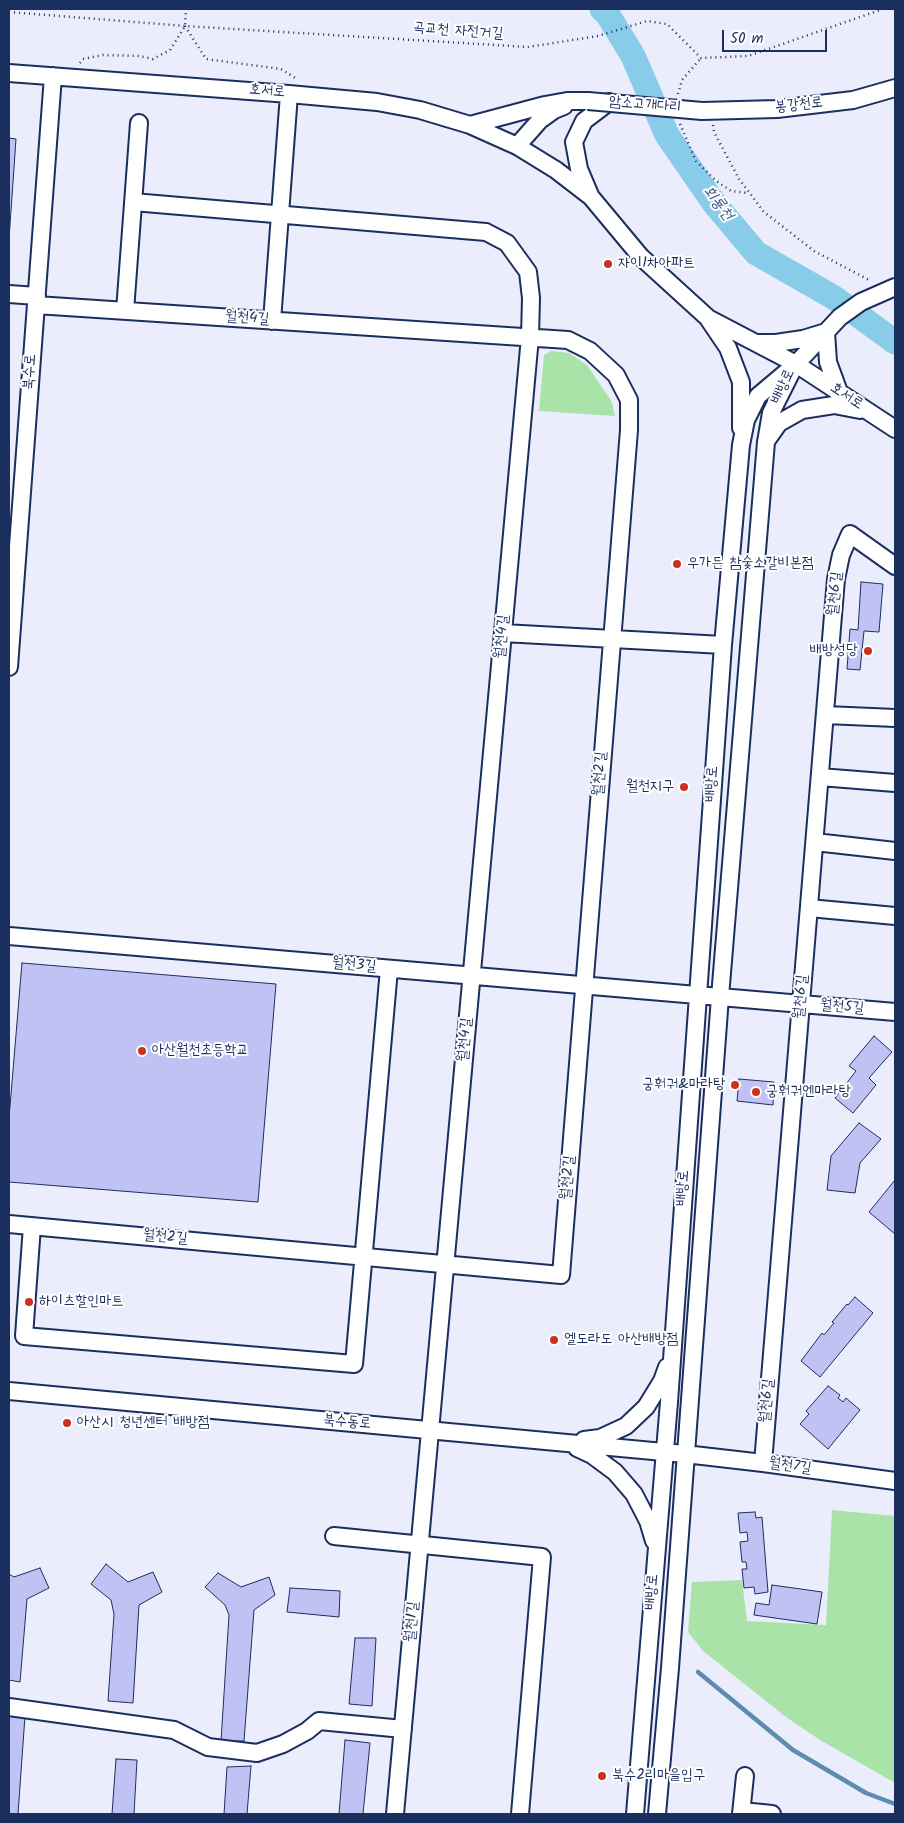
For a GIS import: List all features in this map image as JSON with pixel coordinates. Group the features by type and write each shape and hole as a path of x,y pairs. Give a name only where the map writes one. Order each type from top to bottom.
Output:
{"street":[{"name":"호서로","path":"9,73 296,94 377,102 420,110 470,125 517,146 556,170 591,197"},
{"name":"북수로","path":"9,668 15,496 36,300 53,76"},
{"name":"봉강천로","path":"706,111 777,109 853,100 895,88"},
{"path":"272,321 280,214 296,94"},
{"name":"암소고개다리","path":"590,108 609,102 706,111"},
{"path":"517,146 540,120 554,110 571,104 590,108"},
{"path":"470,125 545,105 590,108"},
{"path":"590,108 574,142 580,169 591,197 641,257 708,318 728,348 740,382 741,450"},
{"path":"125,311 139,122"},
{"path":"133,202 486,232 507,243 528,272 531,298 530,337"},
{"path":"796,364 815,338 840,317 861,302 888,291"},
{"name":"월천4길","path":"9,294 36,300 125,311 530,337 430,1430"},
{"name":"호서로","path":"708,318 796,364 895,430"},
{"name":"월천2길","path":"9,1224 561,1275 629,430 628,400 616,375 590,351 568,340 530,337"},
{"path":"754,342 776,343 815,338"},
{"path":"815,338 828,362 839,392"},
{"name":"배방로","path":"635,1814 665,1452 723,645 741,450 746,420 758,396 796,364"},
{"name":"배방로","path":"657,1814 670,1668 720,997 766,442 771,413 796,364"},
{"path":"766,442 779,423 802,410 834,404 869,412"},
{"name":"월천6길","path":"763,1463 836,579 841,555 850,534 895,566"},
{"path":"503,633 723,645"},
{"path":"826,715 895,718"},
{"path":"820,777 895,783"},
{"path":"815,842 895,850"},
{"path":"809,908 895,916"},
{"name":"월천3길","path":"9,936 698,995"},
{"path":"32,1226 24,1336 354,1364 388,968"},
{"name":"월천5길","path":"698,995 895,1012"},
{"path":"566,1443 600,1438 626,1426 646,1407 662,1381 672,1348"},
{"name":"북수동로","path":"9,1392 685,1454"},
{"name":"월천1길","path":"395,1814 430,1430"},
{"path":"566,1443 592,1455 615,1472 634,1494 648,1521 656,1551"},
{"name":"월천7길","path":"685,1454 895,1481"},
{"path":"334,1536 542,1557 520,1814"},
{"path":"9,1707 174,1730 208,1746 258,1752 282,1744 307,1731 319,1722 403,1729"},
{"path":"745,1776 742,1813 772,1814"}],"path":[{"path":"73,78 83,59 103,55 139,56 153,59 170,50 185,26 186,9"},
{"path":"677,96 682,80 701,58 748,56 883,9"},
{"name":"곡교천 자전거길","path":"9,12 185,26 528,47 598,36 647,21 667,24 701,58"},
{"path":"185,26 206,59 281,69 297,79 296,94"},
{"path":"706,111 714,132 739,179 764,212 814,251 888,291"},
{"path":"679,115 680,125 696,161 715,180 731,191 749,193"}],"green space":[{"path":"551,351 569,353 587,365 612,402 615,416 539,411 544,355"},
{"path":"832,1510 895,1516 895,1783 820,1740 786,1717 703,1651 688,1632 692,1582 742,1580 747,1621 826,1625"}],"building":[{"path":"9,138 16,139 9,239"},
{"path":"861,582 883,584 879,632 864,631 860,670 847,669 850,629 858,630"},
{"name":"아산월천초등학교","path":"22,963 276,984 258,1202 9,1182 9,1118"},
{"path":"874,1036 892,1052 869,1078 876,1085 853,1113 835,1098 856,1071 849,1066"},
{"name":"궁훠궈엔마라탕","path":"739,1079 774,1082 773,1105 737,1101"},
{"path":"859,1123 881,1139 860,1163 855,1193 827,1190 831,1156"},
{"path":"895,1180 895,1234 869,1212"},
{"path":"855,1297 873,1313 820,1377 801,1361 822,1333 824,1335 834,1323 832,1322"},
{"path":"828,1386 840,1395 838,1398 843,1402 846,1398 860,1410 828,1449 800,1424 809,1414 806,1411"},
{"path":"755,1512 756,1518 762,1517 768,1592 755,1594 754,1587 744,1588 742,1569 747,1569 746,1562 742,1562 740,1542 748,1541 747,1532 740,1533 738,1513"},
{"path":"106,1564 128,1582 153,1572 162,1592 139,1605 133,1703 108,1701 114,1614 111,1600 91,1584"},
{"path":"40,1568 49,1588 27,1599 20,1682 9,1680 9,1574 14,1577"},
{"path":"218,1573 241,1587 269,1577 275,1595 254,1610 244,1741 221,1741 229,1615 225,1605 205,1587"},
{"path":"772,1585 822,1592 817,1624 754,1615 756,1603 769,1605"},
{"path":"290,1588 340,1591 339,1617 287,1612"},
{"path":"355,1638 376,1638 372,1706 349,1704"},
{"path":"9,1715 25,1716 18,1814 9,1814"},
{"path":"345,1740 370,1743 363,1814 339,1814"},
{"path":"116,1759 137,1760 134,1814 112,1814"},
{"path":"251,1766 247,1814 224,1814 227,1767"}],"waterway":[{"name":"회룡천","path":"602,9 608,15 633,56 667,135 714,203 756,253 833,297 895,342"},
{"path":"698,1672 793,1750 866,1793 895,1804"}],"place":[{"name":"자이1차아파트","path":"608,264"},
{"name":"우가든 참숯소갈비본점","path":"677,564"},
{"name":"배방성당","path":"868,651"},
{"name":"월천지구","path":"684,787"},
{"name":"아산월천초등학교","path":"142,1051"},
{"name":"궁훠궈&마라탕","path":"735,1085"},
{"name":"궁훠궈엔마라탕","path":"756,1092"},
{"name":"하이츠할인마트","path":"29,1302"},
{"name":"엘도라도 아산배방점","path":"554,1340"},
{"name":"아산시 청년센터 배방점","path":"67,1423"},
{"name":"북수2리마을입구","path":"602,1776"}]}
